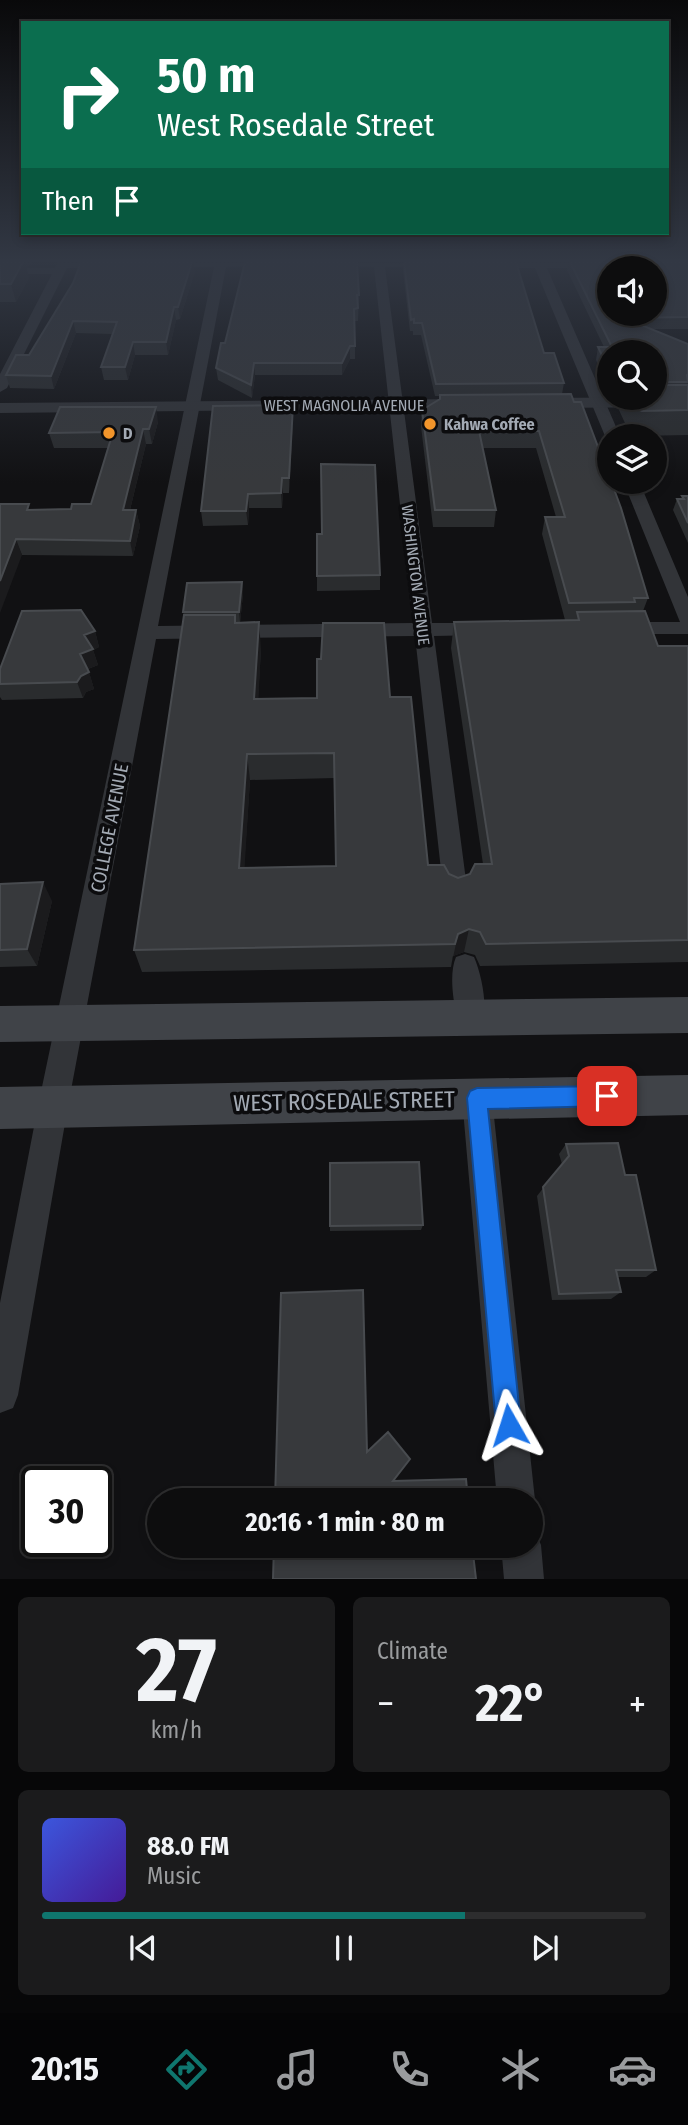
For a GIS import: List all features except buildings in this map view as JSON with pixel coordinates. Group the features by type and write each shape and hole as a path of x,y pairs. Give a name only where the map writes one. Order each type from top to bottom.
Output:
{"main road":[{"path":"0,1024 688,1016"},
{"name":"WEST ROSEDALE STREET","path":"0,1108 688,1095"}],"street":[{"path":"0,388 27,336"},
{"name":"COLLEGE AVENUE","path":"0,1395 53,1106 206,336"},
{"name":"WASHINGTON AVENUE","path":"387,336 455,888"},
{"path":"570,336 597,395"},
{"path":"530,403 597,402"},
{"path":"667,402 688,402"},
{"name":"WEST MAGNOLIA AVENUE","path":"0,408 491,403"},
{"path":"636,494 688,619"},
{"path":"598,628 688,628"},
{"path":"148,633 505,629"},
{"path":"465,966 471,1019"},
{"path":"477,1098 515,1488"},
{"path":"522,1558 524,1579"}],"place":[{"name":"Kahwa Coffee","path":"430,424"},
{"name":"D","path":"109,433"}],"route":[{"path":"509,1425 477,1098 607,1096"}]}
